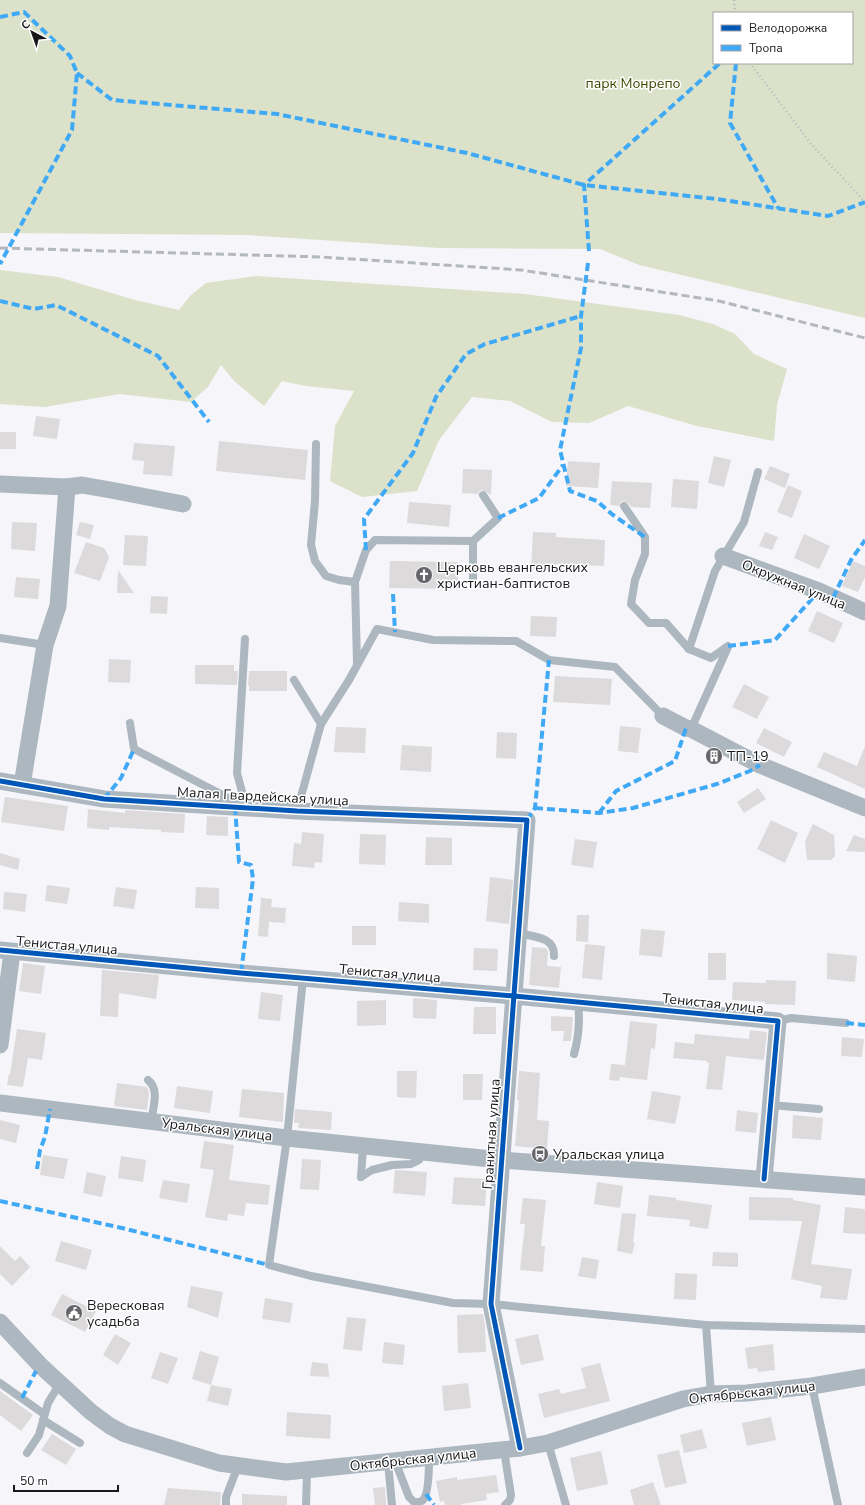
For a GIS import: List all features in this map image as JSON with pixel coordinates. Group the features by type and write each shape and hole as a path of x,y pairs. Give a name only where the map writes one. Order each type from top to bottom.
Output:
{"street":[{"path":"0,484 66,487 82,485 116,490 183,504"},
{"path":"22,785 45,645 58,606 66,487"},
{"name":"Окружная улица","path":"723,556 819,591 865,612"},
{"path":"663,716 760,765 865,808"},
{"name":"Малая Гвардейская улица","path":"0,781 104,799 297,811 527,820"},
{"name":"Гранитная улица","path":"512,1449 491,1304 527,820"},
{"path":"0,1044 6,951"},
{"name":"Тенистая улица","path":"6,951 778,1021"},
{"path":"764,1179 778,1021"},
{"name":"Уральская улица","path":"0,1102 287,1138 501,1160 865,1187"},
{"name":"Октябрьская улица","path":"0,1322 91,1412 110,1426 125,1434 219,1463 286,1472 512,1449 548,1443 683,1399 711,1394 748,1393 812,1386 865,1377"}],"lane":[{"path":"316,444 315,501 311,545 315,561 326,576 339,580 355,582"},
{"path":"689,649 715,571 744,522 758,472"},
{"path":"357,664 355,582 366,550 375,540 473,541 498,518 483,495"},
{"path":"624,506 645,537 645,554 635,580 631,604 649,623 666,623 689,649 711,658 728,646 691,729"},
{"path":"473,541 473,580"},
{"path":"297,811 321,724 349,680 377,629 433,640 516,641 549,660 615,667 663,716"},
{"path":"0,638 45,645"},
{"path":"245,639 237,773 246,807"},
{"path":"294,680 321,724"},
{"path":"130,723 134,749 246,807"},
{"path":"518,933 547,940 552,944 554,956"},
{"path":"303,978 287,1138 269,1266 311,1276 453,1303 491,1304 706,1325 865,1329"},
{"path":"574,1054 578,1042 578,1002"},
{"name":"Тенистая улица","path":"778,1021 791,1018 846,1023"},
{"path":"148,1080 153,1083 155,1089 151,1121"},
{"path":"770,1105 819,1109"},
{"path":"363,1146 361,1177 372,1170 392,1165 411,1164 419,1160 423,1152"},
{"path":"706,1325 711,1394"},
{"path":"0,1383 43,1417 80,1443"},
{"path":"27,1453 39,1435 48,1403 60,1383"},
{"path":"812,1386 838,1505"},
{"path":"548,1443 566,1505"},
{"path":"505,1505 510,1500 511,1494 512,1449"},
{"path":"392,1462 410,1497 414,1502 419,1502 424,1500 426,1494 429,1458"},
{"path":"392,1462 392,1505"},
{"path":"226,1505 226,1497 238,1466"},
{"path":"306,1505 307,1471"}],"path":[{"path":"734,0 735,12"},
{"path":"751,64 811,144 865,202"}],"green space":[{"name":"парк Монрепо","path":"0,0 865,0 865,318 639,265 600,249 439,248 248,235 0,233"},
{"path":"0,270 58,277 135,300 179,310 190,296 206,283 256,276 525,294 679,315 713,324 735,334 754,354 787,369 777,405 774,441 697,426 628,406 589,423 552,422 510,401 472,397 439,440 417,491 362,497 330,481 335,426 354,391 306,386 282,381 264,406 234,381 221,365 208,387 191,402 119,394 45,407 0,404"}],"building":[{"path":"36,416 60,419 57,439 33,436"},
{"path":"0,432 16,432 16,449 0,449"},
{"path":"219,441 308,450 305,480 216,471"},
{"path":"134,443 175,446 172,476 143,474 144,461 132,460"},
{"path":"714,456 731,460 724,487 708,483"},
{"path":"568,461 600,463 598,488 566,486"},
{"path":"770,466 790,474 785,488 764,479"},
{"path":"463,469 492,470 491,495 483,490 478,494 462,493"},
{"path":"673,479 699,481 697,509 671,507"},
{"path":"612,481 652,483 650,508 631,507 624,501 621,502 619,506 610,505"},
{"path":"788,485 802,491 792,518 777,512"},
{"path":"409,502 451,505 449,527 407,523"},
{"path":"12,522 37,523 35,551 11,549"},
{"path":"80,522 94,525 90,539 76,535"},
{"path":"533,532 556,533 556,537 605,540 604,566 556,564 556,570 531,569"},
{"path":"765,532 778,537 772,550 759,546"},
{"path":"804,534 830,546 819,569 794,558"},
{"path":"125,535 148,536 146,566 123,565"},
{"path":"86,542 104,548 109,557 100,581 74,573"},
{"name":"Церковь евангельских христиан-баптистов","path":"390,561 458,562 458,589 389,588"},
{"path":"853,561 865,566 865,577 858,592 842,586"},
{"path":"118,570 134,593 117,593"},
{"path":"16,577 40,579 38,599 14,597"},
{"path":"151,596 168,597 167,614 150,613"},
{"path":"817,611 843,623 834,643 808,631"},
{"path":"531,616 557,617 556,637 530,636"},
{"path":"109,659 131,660 130,683 108,682"},
{"path":"195,665 234,665 234,671 238,671 237,685 195,684"},
{"path":"249,671 287,671 287,691 249,691"},
{"path":"555,676 612,679 610,705 553,702"},
{"path":"744,684 769,697 757,719 732,707"},
{"path":"620,726 641,728 638,753 618,751"},
{"path":"336,727 366,728 365,753 334,752"},
{"path":"764,728 792,742 784,757 756,743"},
{"path":"497,732 517,733 516,759 496,758"},
{"path":"402,745 432,747 431,772 400,770"},
{"path":"865,746 865,789 817,767 824,752 857,766"},
{"path":"758,788 766,799 744,813 737,802"},
{"path":"5,797 68,806 64,831 1,822"},
{"path":"88,809 125,813 125,810 185,814 184,833 109,827 109,830 87,828"},
{"path":"207,816 228,817 228,836 206,835"},
{"path":"771,820 798,833 785,863 757,849"},
{"path":"813,824 834,835 835,856 831,860 807,860 805,841"},
{"path":"302,832 324,834 322,863 315,862 314,868 292,866 294,843 301,844"},
{"path":"360,834 386,835 385,865 359,864"},
{"path":"854,835 865,839 865,852 846,851"},
{"path":"426,837 452,838 452,865 425,865"},
{"path":"575,839 597,842 593,868 571,865"},
{"path":"0,853 20,859 18,870 0,865"},
{"path":"490,877 513,880 509,924 486,921"},
{"path":"47,885 70,888 67,904 45,901"},
{"path":"116,887 137,890 134,909 113,906"},
{"path":"196,887 219,888 219,909 195,908"},
{"path":"4,892 27,894 25,912 3,909"},
{"path":"261,898 272,899 271,907 286,908 285,923 269,922 268,937 258,936"},
{"path":"399,902 429,904 429,923 398,921"},
{"path":"577,915 589,915 588,942 576,941"},
{"path":"352,926 376,926 376,945 352,945"},
{"path":"641,929 665,931 662,957 639,955"},
{"path":"585,944 605,946 602,980 582,978"},
{"path":"532,947 546,948 548,951 547,966 561,967 559,988 529,985"},
{"path":"474,948 498,949 497,971 473,970"},
{"path":"708,953 726,953 726,980 708,980"},
{"path":"827,953 857,956 855,982 827,979"},
{"path":"23,963 45,966 41,994 19,991"},
{"path":"102,970 159,975 156,999 119,993 118,1017 100,1016"},
{"path":"766,980 796,981 795,1005 765,1004 765,1002 732,1000 733,982 766,983"},
{"path":"261,992 283,995 280,1021 258,1019"},
{"path":"413,998 437,1000 436,1019 413,1018"},
{"path":"386,1000 386,1025 357,1026 357,1001"},
{"path":"474,1007 496,1007 496,1034 473,1034"},
{"path":"551,1016 573,1017 571,1041 563,1041 564,1031 551,1031"},
{"path":"630,1021 657,1024 655,1049 651,1048 647,1080 620,1077 619,1081 609,1080 611,1064 625,1065"},
{"path":"17,1029 46,1033 42,1060 28,1058 23,1087 7,1085"},
{"path":"750,1030 767,1032 764,1060 726,1056 722,1090 706,1089 709,1063 707,1063 707,1061 673,1058 675,1042 694,1044 695,1034 749,1039"},
{"path":"842,1037 864,1039 862,1057 841,1056"},
{"path":"397,1071 417,1071 416,1098 397,1097"},
{"path":"519,1071 540,1073 537,1120 549,1121 547,1149 515,1146 519,1101 517,1100"},
{"path":"463,1074 483,1074 482,1100 463,1100"},
{"path":"117,1083 147,1087 149,1093 147,1110 114,1106"},
{"path":"177,1086 213,1091 210,1113 174,1108"},
{"path":"242,1089 284,1093 283,1122 239,1117"},
{"path":"652,1091 681,1096 675,1124 647,1119"},
{"path":"295,1109 332,1112 331,1130 298,1128 299,1123 294,1123"},
{"path":"737,1110 758,1113 756,1133 735,1131"},
{"path":"793,1115 823,1118 821,1140 792,1138"},
{"path":"0,1120 20,1125 16,1143 0,1139"},
{"path":"204,1141 234,1145 229,1180 270,1185 268,1205 246,1203 244,1216 228,1214 227,1221 205,1217 214,1170 200,1168"},
{"path":"43,1155 68,1159 64,1179 40,1175"},
{"path":"121,1156 146,1160 143,1182 118,1178"},
{"path":"302,1159 321,1160 319,1190 300,1189"},
{"path":"395,1170 427,1172 425,1196 393,1193"},
{"path":"87,1172 106,1176 102,1197 83,1193"},
{"path":"454,1177 487,1179 485,1206 452,1204"},
{"path":"163,1180 190,1184 187,1203 159,1198"},
{"path":"597,1182 623,1186 620,1208 594,1204"},
{"path":"649,1195 677,1198 676,1200 712,1205 708,1229 689,1226 690,1220 647,1216"},
{"path":"749,1197 793,1198 793,1200 821,1205 811,1264 852,1269 847,1300 820,1298 822,1286 791,1279 802,1221 749,1220"},
{"path":"523,1198 546,1200 541,1246 545,1246 543,1272 520,1270 525,1224 520,1224"},
{"path":"845,1207 865,1209 865,1234 843,1233"},
{"path":"622,1213 636,1214 633,1243 635,1243 632,1254 617,1251"},
{"path":"61,1241 92,1250 86,1270 55,1261"},
{"path":"0,1246 15,1261 20,1256 30,1267 12,1286 0,1274"},
{"path":"713,1252 738,1253 738,1267 712,1266"},
{"path":"582,1257 599,1260 596,1279 578,1276"},
{"path":"675,1273 697,1274 696,1300 674,1299"},
{"path":"191,1286 223,1292 218,1318 187,1307"},
{"name":"Вересковая усадьба","path":"62,1294 96,1311 85,1332 51,1315"},
{"path":"265,1298 293,1303 290,1323 262,1319"},
{"path":"483,1314 486,1352 458,1353 457,1315"},
{"path":"347,1317 366,1319 362,1351 343,1349"},
{"path":"115,1334 131,1343 118,1365 103,1355"},
{"path":"538,1334 544,1360 521,1365 515,1339"},
{"path":"384,1342 405,1345 403,1365 382,1363"},
{"path":"773,1344 775,1370 758,1372 757,1368 748,1369 745,1348"},
{"path":"200,1351 219,1357 211,1385 192,1379"},
{"path":"160,1352 178,1358 168,1384 151,1378"},
{"path":"312,1362 328,1364 329,1377 310,1376"},
{"path":"600,1363 610,1401 544,1418 538,1394 559,1389 561,1394 586,1388 581,1368"},
{"path":"468,1383 471,1408 444,1411 442,1386"},
{"path":"211,1385 232,1389 228,1406 207,1401"},
{"path":"0,1391 33,1415 21,1431 0,1415"},
{"path":"287,1412 331,1415 330,1439 286,1436"},
{"path":"771,1417 776,1440 747,1446 742,1423"},
{"path":"702,1429 707,1448 684,1453 680,1435"},
{"path":"52,1434 76,1449 66,1465 41,1450"},
{"path":"679,1450 687,1483 665,1488 657,1455"},
{"path":"601,1451 608,1484 577,1491 570,1458"},
{"path":"496,1475 499,1492 486,1494 487,1500 461,1505 445,1505 444,1501 440,1502 436,1481 457,1477 457,1480"},
{"path":"653,1482 661,1505 634,1505 630,1490"},
{"path":"385,1487 386,1505 375,1505 373,1488"},
{"path":"168,1488 221,1492 220,1505 164,1505"},
{"path":"242,1494 287,1496 287,1505 242,1505"}],"railway":[{"path":"0,248 322,257 521,270 719,301 865,338"}],"marked path":[{"path":"0,17 24,12 70,56 77,73 72,130 0,264"},
{"path":"589,251 584,185 719,64"},
{"path":"736,64 730,123 778,208"},
{"path":"77,73 112,100 277,114 467,153 584,185 717,199 828,216 865,202"},
{"path":"588,263 581,316 581,348 560,450 570,491 597,501 613,515 645,537"},
{"path":"0,301 34,309 56,305 158,356 209,422"},
{"path":"366,550 364,519 413,453 436,397 466,354 485,344 581,316"},
{"path":"498,518 539,498 563,465"},
{"path":"833,598 851,560 865,540"},
{"path":"728,646 775,640 819,591"},
{"path":"393,594 395,632"},
{"path":"527,820 535,808 549,660"},
{"path":"599,813 616,791 675,761 686,728"},
{"path":"104,799 121,778 134,749"},
{"path":"535,808 599,813 633,808 717,784 750,771 760,765"},
{"path":"235,807 239,862 251,865 253,879 241,973"},
{"path":"846,1023 865,1025"},
{"path":"37,1169 50,1109"},
{"path":"0,1201 122,1228 269,1265"},
{"path":"22,1398 36,1371"},
{"path":"426,1494 434,1505"}],"cycle path":[{"path":"0,781 104,799 297,811 527,820 491,1304 520,1448"},
{"path":"0,950 778,1021 764,1179"}],"place":[{"name":"Церковь евангельских христиан-баптистов","path":"424,575"},
{"name":"ТП-19","path":"714,756"},
{"name":"Уральская улица","path":"540,1154"},
{"name":"Вересковая усадьба","path":"74,1313"}]}
